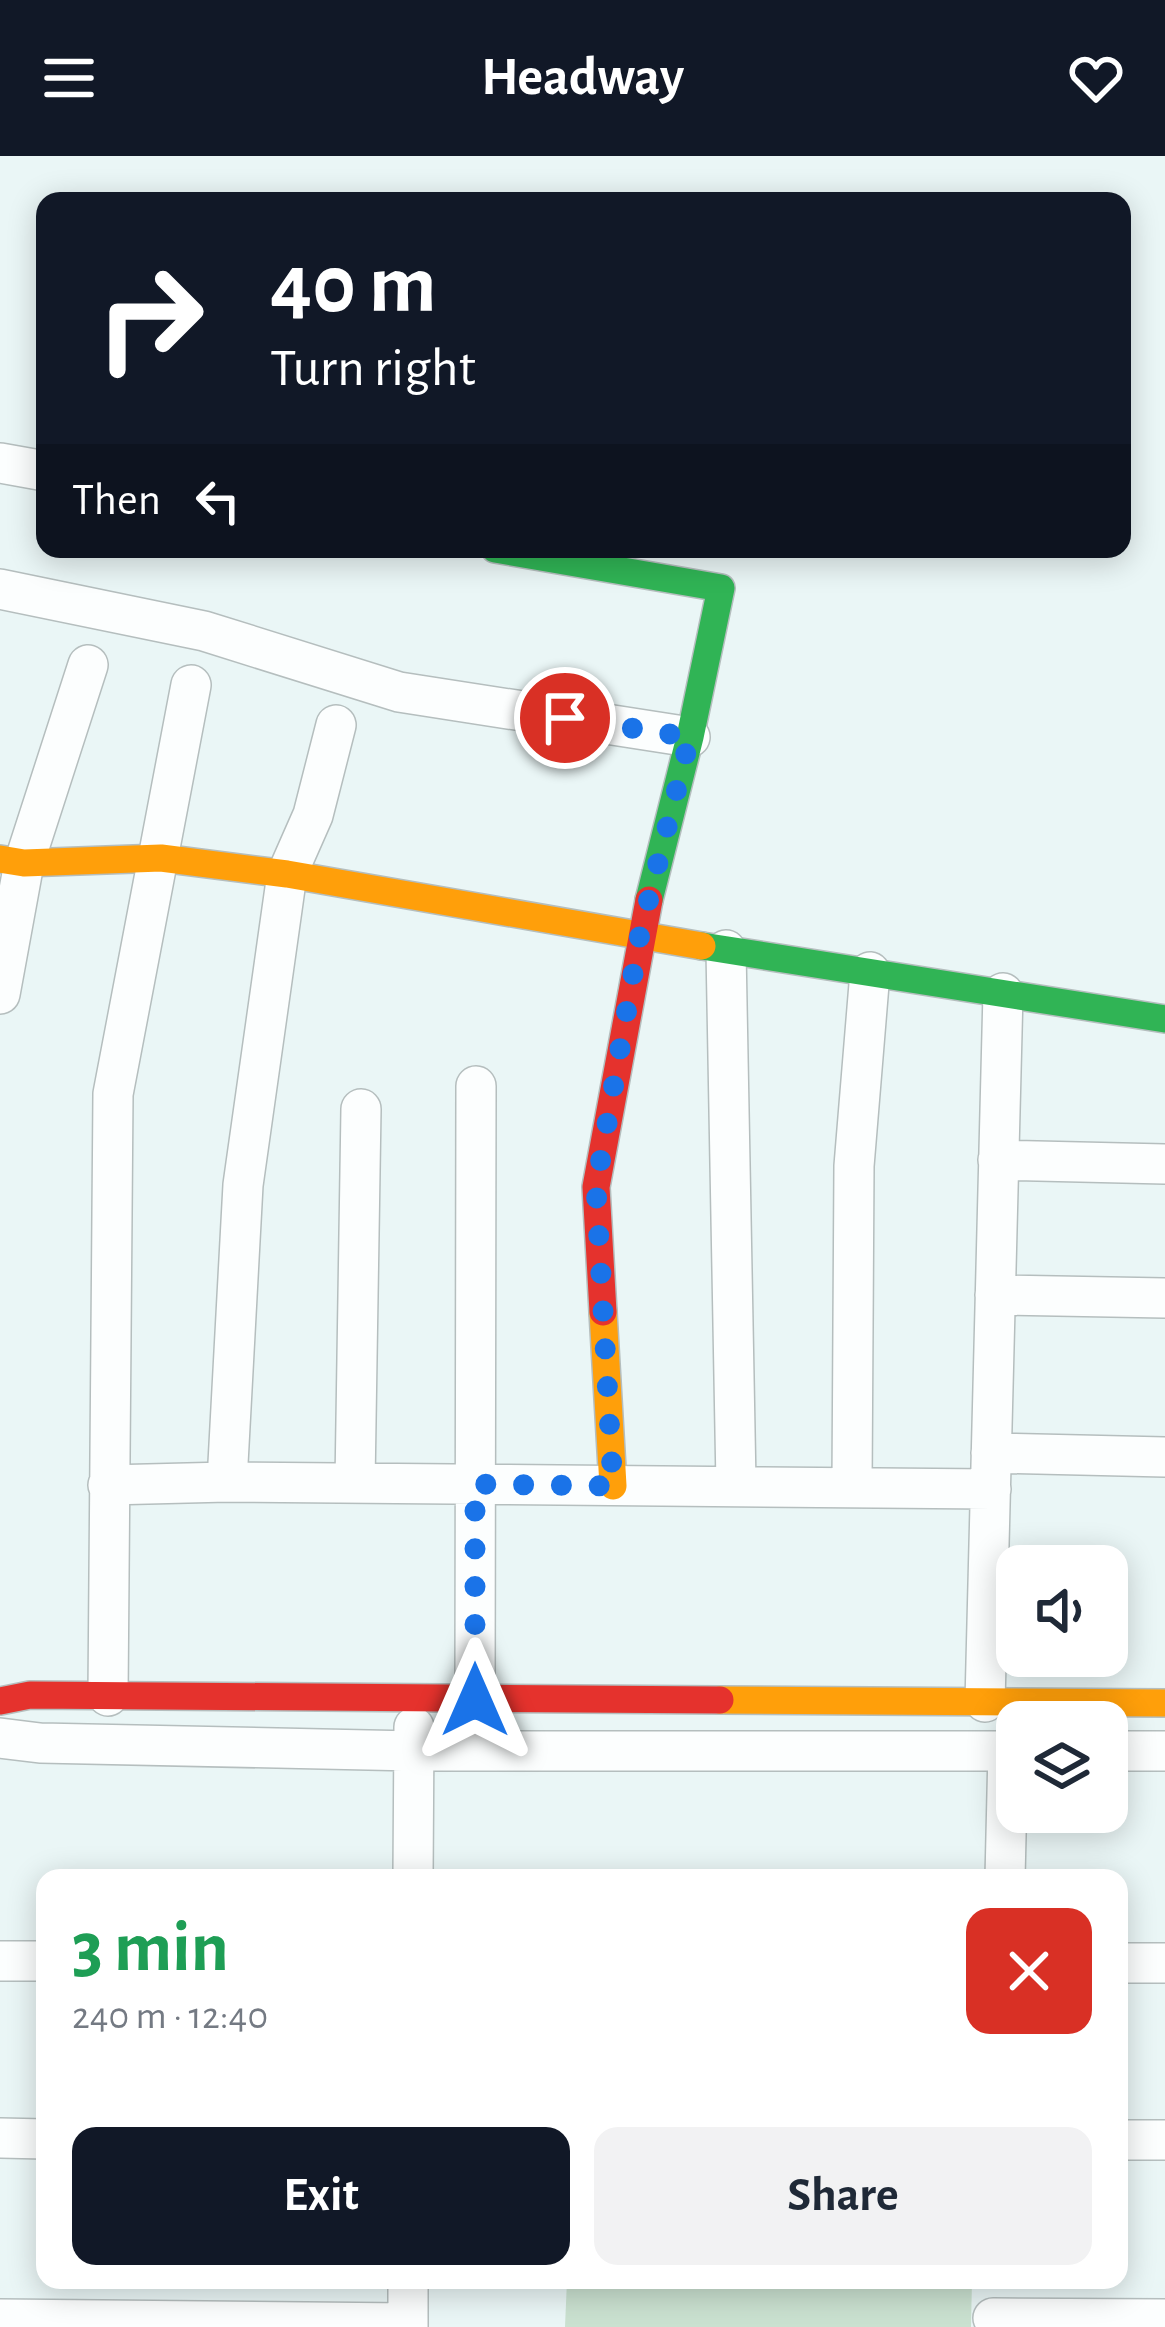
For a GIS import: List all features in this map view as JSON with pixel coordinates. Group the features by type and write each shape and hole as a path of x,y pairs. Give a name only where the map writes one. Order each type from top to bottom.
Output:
{"street":[{"path":"0,463 36,469"},
{"path":"547,558 722,588 640,934 596,1187 613,1486"},
{"path":"0,590 204,631 399,692 690,737"},
{"path":"0,994 12,861 88,665"},
{"path":"108,1696 113,1094 191,685"},
{"path":"227,1482 243,1185 287,874 313,815 336,724"},
{"path":"12,861 161,858 287,874 1165,1019"},
{"path":"726,950 736,1484"},
{"path":"852,1486 854,1166 870,972"},
{"path":"985,1702 1003,993"},
{"path":"475,1700 476,1086"},
{"path":"355,1483 361,1109"},
{"path":"998,1160 1165,1164"},
{"path":"995,1295 1165,1298"},
{"path":"107,1485 852,1486 1165,1457"},
{"path":"0,1701 30,1695 1165,1703"},
{"path":"413,1869 414,1700"},
{"path":"0,1738 40,1743 414,1751 996,1751"},
{"path":"1128,1751 1165,1751"},
{"path":"1005,1869 1007,1833"},
{"path":"0,1961 36,1961"},
{"path":"1128,1963 1165,1963"},
{"path":"0,2138 36,2139"},
{"path":"1128,2140 1165,2140"},
{"path":"0,2319 408,2325 408,2289"},
{"path":"993,2308 1165,2319"}],"green space":[{"path":"567,2289 972,2289 971,2327 565,2327"}],"traffic: fast":[{"path":"547,558 721,588 649,900"},
{"path":"702,946 1165,1019"}],"traffic: slow":[{"path":"0,859 24,863 161,858 287,874 702,946"},
{"path":"603,1312 613,1486"},
{"path":"720,1700 1165,1703"}],"traffic: jam":[{"path":"603,1312 596,1187 649,900"},
{"path":"0,1701 30,1695 720,1700"}],"route":[{"path":"475,1700 475,1484 613,1486 596,1187 640,934 690,737 565,718"}]}
